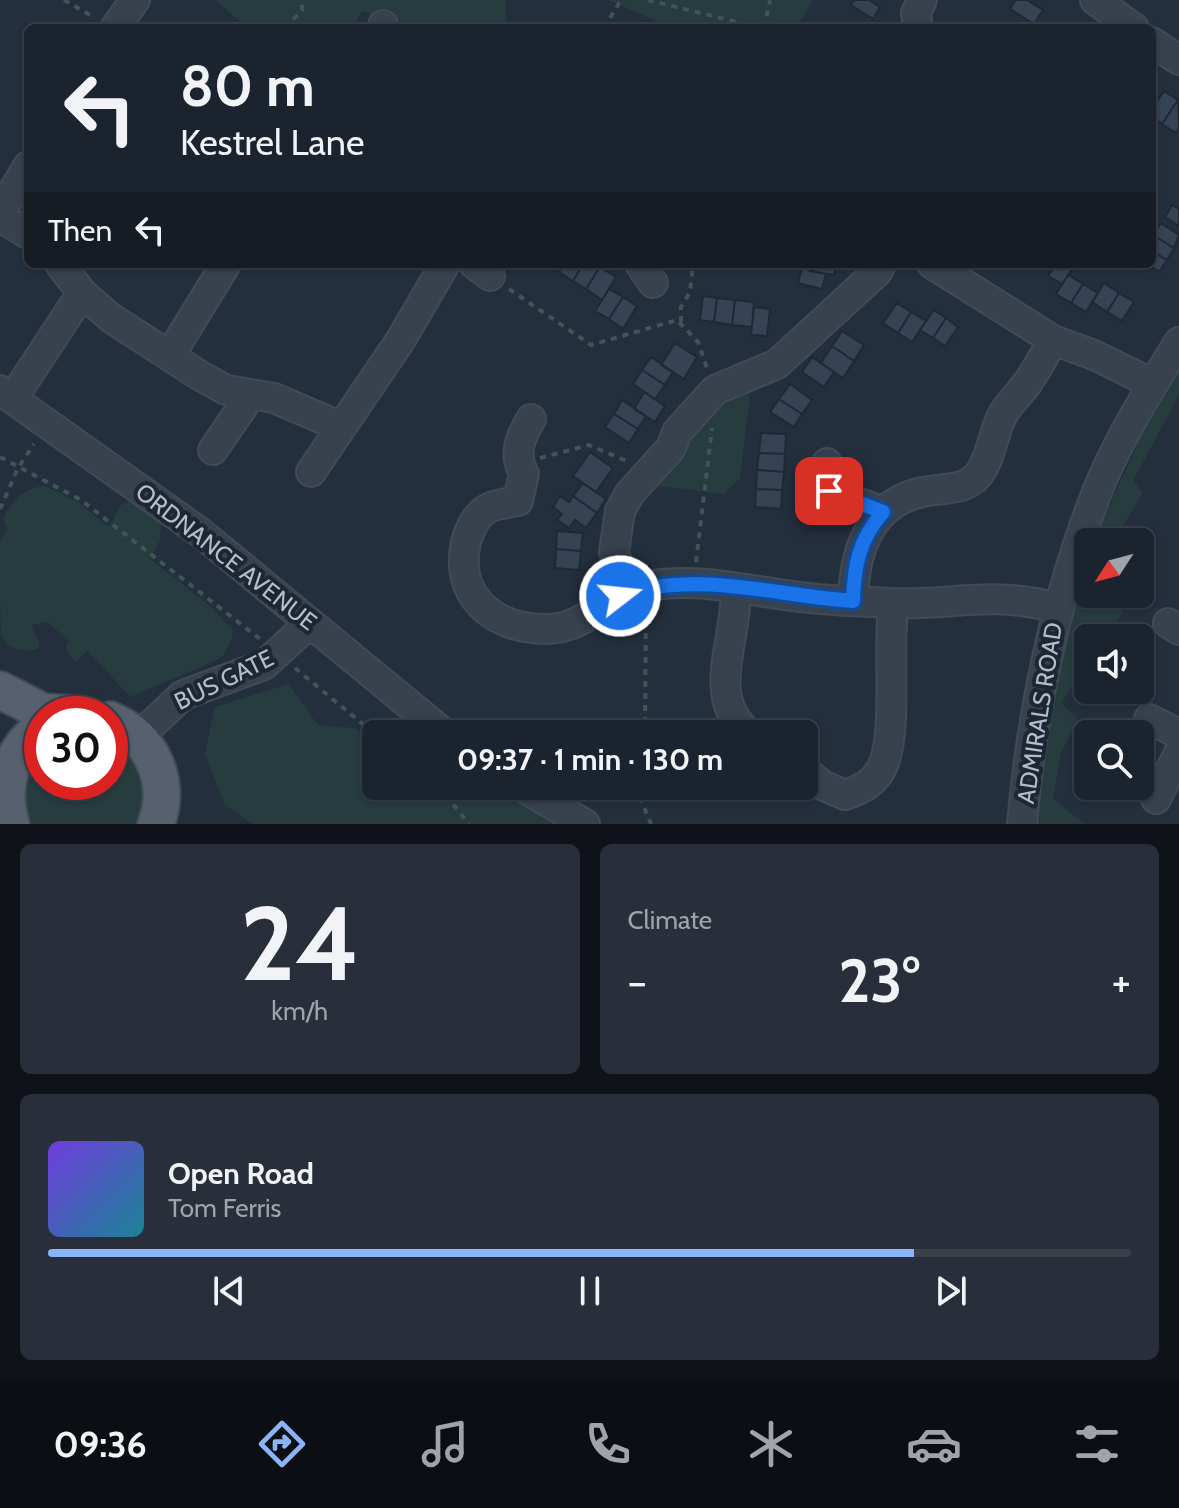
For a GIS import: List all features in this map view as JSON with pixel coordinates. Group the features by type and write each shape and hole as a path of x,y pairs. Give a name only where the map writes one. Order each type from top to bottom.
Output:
{"main road":[{"path":"0,690 24,702"},
{"path":"128,732 151,753 182,824"},
{"path":"11,824 2,782 24,741"},
{"path":"156,824 163,797 159,772"}],"street":[{"path":"107,24 135,0"},
{"path":"917,24 916,13 922,0"},
{"path":"1095,0 1128,24"},
{"path":"24,173 0,215 24,231"},
{"path":"63,268 82,293 147,343 226,390 274,398 339,426"},
{"path":"170,355 224,268"},
{"path":"311,472 339,426 400,341 443,268"},
{"path":"633,591 621,575 614,552 615,531 630,493 671,448 677,432 715,390 777,364 879,268"},
{"path":"938,268 1053,340 1094,355 1153,384"},
{"path":"6,394 82,293"},
{"path":"853,601 854,570 869,528 883,512 922,492 967,486 974,479 981,471 1002,414 1027,383 1053,340"},
{"name":"ADMIRALS ROAD","path":"1022,824 1036,706 1057,608 1095,496 1153,384 1179,342"},
{"name":"ORDNANCE AVENUE","path":"6,394 201,533 428,720"},
{"path":"213,450 250,396"},
{"path":"531,419 519,440 518,463 524,474 518,501 486,508 473,522 461,565 468,593 489,612 522,627 547,630 579,622 633,591 690,582 894,603 1013,597 1057,608"},
{"path":"827,463 829,491 883,512"},
{"path":"735,588 735,623 727,648 724,682 737,720"},
{"path":"818,782 845,795 870,783 881,770 886,758 892,677 890,625 894,603"},
{"name":"BUS GATE","path":"128,726 183,695 264,665 310,623"},
{"path":"1149,719 1179,734"},
{"path":"1156,799 1179,753"},
{"path":"545,800 585,824"}],"path":[{"path":"64,0 107,24"},
{"path":"289,24 302,10 302,0"},
{"path":"606,24 621,0"},
{"path":"648,0 746,24"},
{"path":"763,24 770,0"},
{"path":"681,323 681,307 690,292 693,268"},
{"path":"482,270 591,345 677,320 698,342 715,390 697,549"},
{"path":"518,463 589,445 603,448 649,473"},
{"path":"0,457 81,500 265,643"},
{"path":"0,509 18,468"},
{"path":"633,591 644,720"},
{"path":"1154,606 1165,613 1173,626"},
{"path":"292,666 362,723"},
{"path":"449,800 469,824"},
{"path":"641,800 651,824"}],"green space":[{"path":"215,0 506,0 506,24 396,24 362,11 354,24 243,24"},
{"path":"609,0 812,0 799,24 663,24"},
{"path":"1179,368 1179,395 1133,481 1143,493 1122,528 1099,528 1143,432"},
{"path":"751,387 740,478 724,494 658,486 684,434 724,396"},
{"path":"45,486 79,503 109,527 121,505 137,499 161,522 160,541 149,558 209,605 232,629 232,639 223,656 130,697 88,651 75,662 65,648 69,642 48,622 31,625 40,643 37,649 26,651 7,644 1,634 0,539 8,530 3,519 20,496 31,489"},
{"path":"1074,597 1074,608 1126,608 1115,624 1074,624 1074,684 1061,703 1078,720 1074,720 1074,728 1061,753 1053,799 1085,824 1037,824 1038,760 1043,725"},
{"path":"288,684 318,725 355,728 362,733 362,800 523,800 561,824 252,824 225,805 205,754 215,707"},
{"path":"128,753 137,765 145,788 139,824 30,824 24,800 128,800"}],"building":[{"path":"854,0 869,0 880,7 873,19 851,5"},
{"path":"1015,0 1027,0 1043,10 1034,24 1010,9"},
{"path":"1164,91 1178,100 1162,124 1156,120 1156,103"},
{"path":"1178,100 1179,128 1176,133 1162,124"},
{"path":"1172,205 1179,209 1179,226 1165,217"},
{"path":"1161,223 1179,235 1174,248 1156,237"},
{"path":"1156,237 1174,248 1167,260 1156,253"},
{"path":"1156,253 1167,260 1159,272 1153,268 1156,268"},
{"path":"562,268 581,268 573,281 559,272"},
{"path":"581,268 599,268 586,289 573,281"},
{"path":"599,268 616,277 602,300 586,289"},
{"path":"802,268 826,274 822,289 798,283"},
{"path":"811,268 835,268 834,275 810,271"},
{"path":"1053,268 1073,268 1062,284 1048,276"},
{"path":"1068,275 1083,284 1071,303 1056,294"},
{"path":"1104,283 1119,293 1107,312 1092,302"},
{"path":"1083,284 1098,293 1086,312 1071,303"},
{"path":"609,289 623,297 609,319 595,311"},
{"path":"1119,293 1134,302 1122,321 1107,312"},
{"path":"703,296 717,298 714,322 700,320"},
{"path":"623,297 637,306 623,329 609,319"},
{"path":"717,298 735,300 732,325 714,322"},
{"path":"735,300 754,302 752,327 732,325"},
{"path":"897,303 911,312 898,333 883,323"},
{"path":"754,307 770,309 767,336 751,335"},
{"path":"934,310 946,318 933,338 920,330"},
{"path":"911,312 926,321 912,342 898,333"},
{"path":"946,318 958,327 945,346 933,338"},
{"path":"842,331 864,345 854,361 832,346"},
{"path":"675,343 697,357 684,379 661,365"},
{"path":"832,346 854,361 843,378 821,363"},
{"path":"651,357 673,372 665,385 642,370"},
{"path":"812,357 834,372 824,387 802,372"},
{"path":"642,370 665,385 655,399 633,384"},
{"path":"790,384 812,400 802,414 779,399"},
{"path":"644,392 665,406 655,422 634,409"},
{"path":"779,399 802,414 794,427 770,412"},
{"path":"622,400 646,416 638,429 614,414"},
{"path":"614,414 638,429 629,443 605,427"},
{"path":"761,433 786,434 785,454 759,453"},
{"path":"590,452 613,468 596,492 573,476"},
{"path":"759,453 785,454 784,472 757,470"},
{"path":"757,470 784,472 782,490 756,489"},
{"path":"583,483 606,499 597,513 573,496"},
{"path":"756,489 782,490 781,509 755,507"},
{"path":"560,496 569,502 573,496 597,513 586,528 575,520 569,528 557,520 562,514 553,507"},
{"path":"557,531 583,533 581,551 556,549"},
{"path":"556,549 581,551 579,570 555,568"}],"route":[{"path":"620,596 646,586 690,582 796,597 853,601 854,570 860,547 869,528 883,512 829,491"}]}
